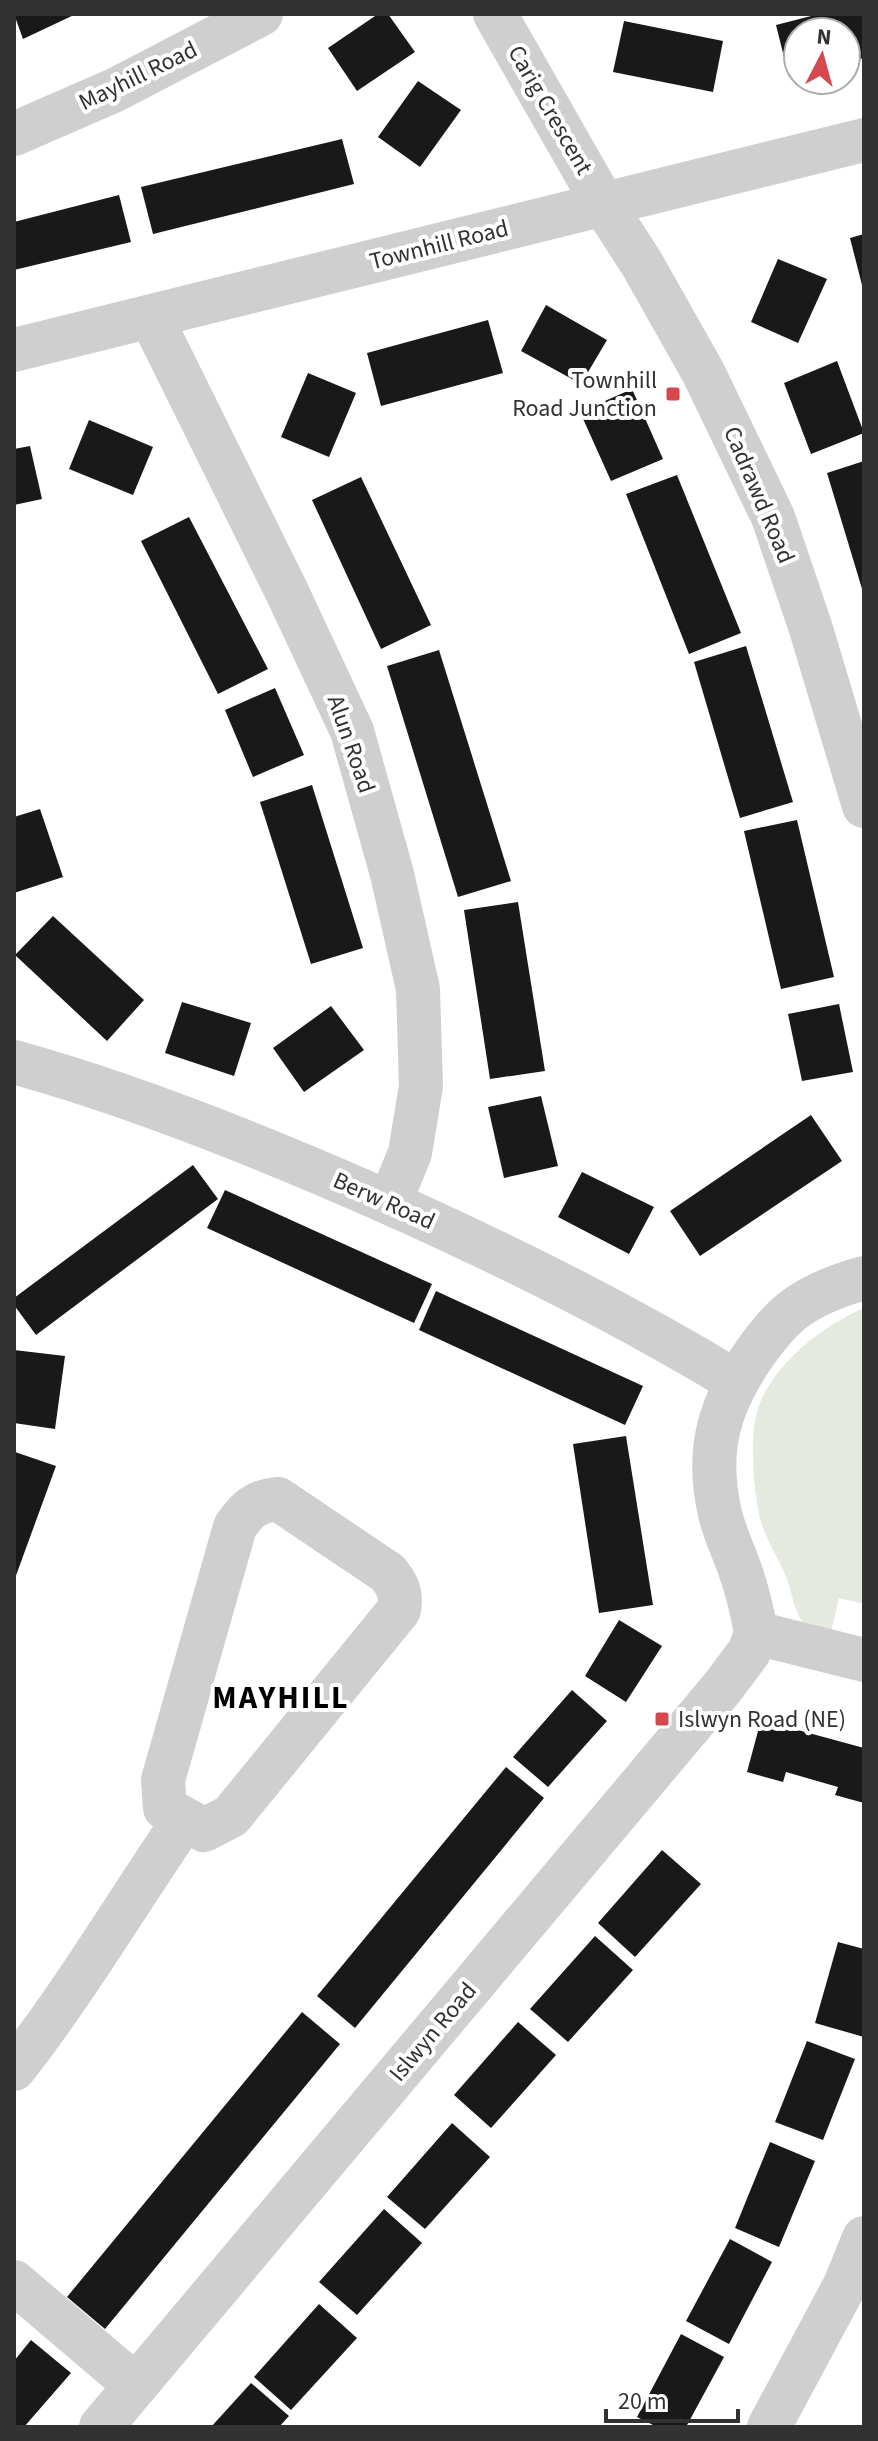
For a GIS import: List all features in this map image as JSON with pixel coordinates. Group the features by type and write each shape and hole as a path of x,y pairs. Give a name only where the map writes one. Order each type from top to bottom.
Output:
{"street":[{"name":"Mayhill Road","path":"14,134 115,90 261,14"},
{"name":"Carig Crescent","path":"495,14 604,205"},
{"name":"Townhill Road","path":"14,350 864,140"},
{"name":"Cadrawd Road","path":"604,205 642,264 703,372 773,517 811,629 864,806"},
{"name":"Alun Road","path":"151,317 352,731 392,874 418,989 421,1086 410,1153 390,1202"},
{"name":"Berw Road","path":"14,1062 193,1121 390,1202 640,1324 735,1381"},
{"path":"864,1278 819,1294 791,1312 762,1343 735,1381 723,1408 717,1435 718,1506 727,1541 749,1597 756,1633 864,1660"},
{"path":"278,1499 388,1573 398,1586 401,1599 399,1610 231,1816 204,1830 184,1820 165,1808 163,1780 235,1527 247,1510 261,1500 278,1499"},
{"name":"Islwyn Road","path":"101,2427 679,1740 749,1652 756,1633"},
{"path":"14,2069 57,2015 184,1820"},
{"path":"769,2427 845,2285 864,2238"},
{"path":"14,2282 135,2385"}],"shaded area":[{"path":"864,1308 864,1604 839,1598 831,1632 803,1623 787,1578 769,1543 758,1507 754,1479 754,1429 764,1395 785,1364 831,1325"}],"building":[{"path":"14,14 76,14 23,39"},
{"path":"378,14 388,14 415,52 357,91 328,48"},
{"path":"864,14 864,58 862,16 811,16"},
{"path":"624,21 723,41 713,92 613,72"},
{"path":"782,23 782,49 776,25"},
{"path":"418,81 461,110 420,167 378,137"},
{"path":"342,139 354,184 153,234 141,187"},
{"path":"119,195 131,242 14,270 14,222"},
{"path":"864,234 864,289 863,289 850,238"},
{"path":"778,259 827,279 798,343 751,322"},
{"path":"546,305 607,340 581,384 521,351"},
{"path":"488,320 503,373 381,406 367,353"},
{"path":"837,361 864,433 811,454 784,383"},
{"path":"308,373 356,393 329,457 281,437"},
{"path":"632,389 663,459 611,481 580,412"},
{"path":"89,420 153,447 133,495 69,469"},
{"path":"30,446 42,499 14,505 14,449"},
{"path":"864,461 864,592 863,592 827,473"},
{"path":"677,475 741,633 689,654 626,494"},
{"path":"361,477 431,625 381,649 312,500"},
{"path":"189,517 268,669 218,694 141,541"},
{"path":"746,646 793,802 740,818 694,662"},
{"path":"439,650 511,881 458,897 387,666"},
{"path":"275,688 304,755 253,777 225,710"},
{"path":"312,785 363,948 311,964 260,802"},
{"path":"40,809 63,877 14,893 14,817"},
{"path":"797,820 834,977 781,989 744,831"},
{"path":"518,902 545,1071 490,1079 464,910"},
{"path":"53,916 144,1000 107,1041 15,955"},
{"path":"182,1002 251,1023 234,1076 165,1053"},
{"path":"839,1004 853,1072 802,1081 788,1014"},
{"path":"331,1006 364,1050 304,1092 273,1048"},
{"path":"541,1096 558,1166 504,1178 488,1107"},
{"path":"811,1115 842,1161 700,1256 670,1211"},
{"path":"193,1165 218,1199 36,1335 14,1305 14,1298"},
{"path":"582,1172 654,1207 629,1254 558,1217"},
{"path":"225,1190 432,1284 414,1323 207,1228"},
{"path":"436,1291 643,1386 625,1425 419,1330"},
{"path":"14,1350 65,1356 55,1429 14,1423"},
{"path":"626,1436 653,1605 599,1613 573,1444"},
{"path":"14,1453 56,1466 14,1581"},
{"path":"619,1620 662,1646 626,1702 585,1676"},
{"path":"572,1690 607,1721 548,1787 513,1757"},
{"path":"761,1720 864,1748 864,1803 835,1795 838,1787 786,1772 783,1782 747,1772"},
{"path":"506,1767 544,1798 355,2028 317,1996"},
{"path":"662,1850 701,1884 635,1957 598,1923"},
{"path":"595,1936 633,1970 568,2042 530,2009"},
{"path":"838,1942 864,1949 864,2037 815,2023"},
{"path":"302,2012 340,2044 105,2329 67,2297"},
{"path":"518,2022 556,2055 491,2128 454,2095"},
{"path":"807,2041 855,2059 823,2140 775,2122"},
{"path":"452,2123 490,2157 425,2229 387,2197"},
{"path":"770,2142 815,2161 779,2247 735,2228"},
{"path":"384,2209 422,2243 357,2315 319,2282"},
{"path":"730,2239 772,2262 729,2344 686,2321"},
{"path":"319,2304 357,2338 291,2410 254,2377"},
{"path":"681,2334 724,2357 686,2427 657,2427 637,2417"},
{"path":"31,2340 71,2373 24,2427 14,2427 14,2361"},
{"path":"251,2383 289,2416 279,2427 211,2427"}],"place":[{"name":"Townhill Road Junction","path":"673,394"},
{"name":"Islwyn Road (NE)","path":"662,1719"}],"district":[{"name":"MAYHILL","path":"281,1698"}]}
